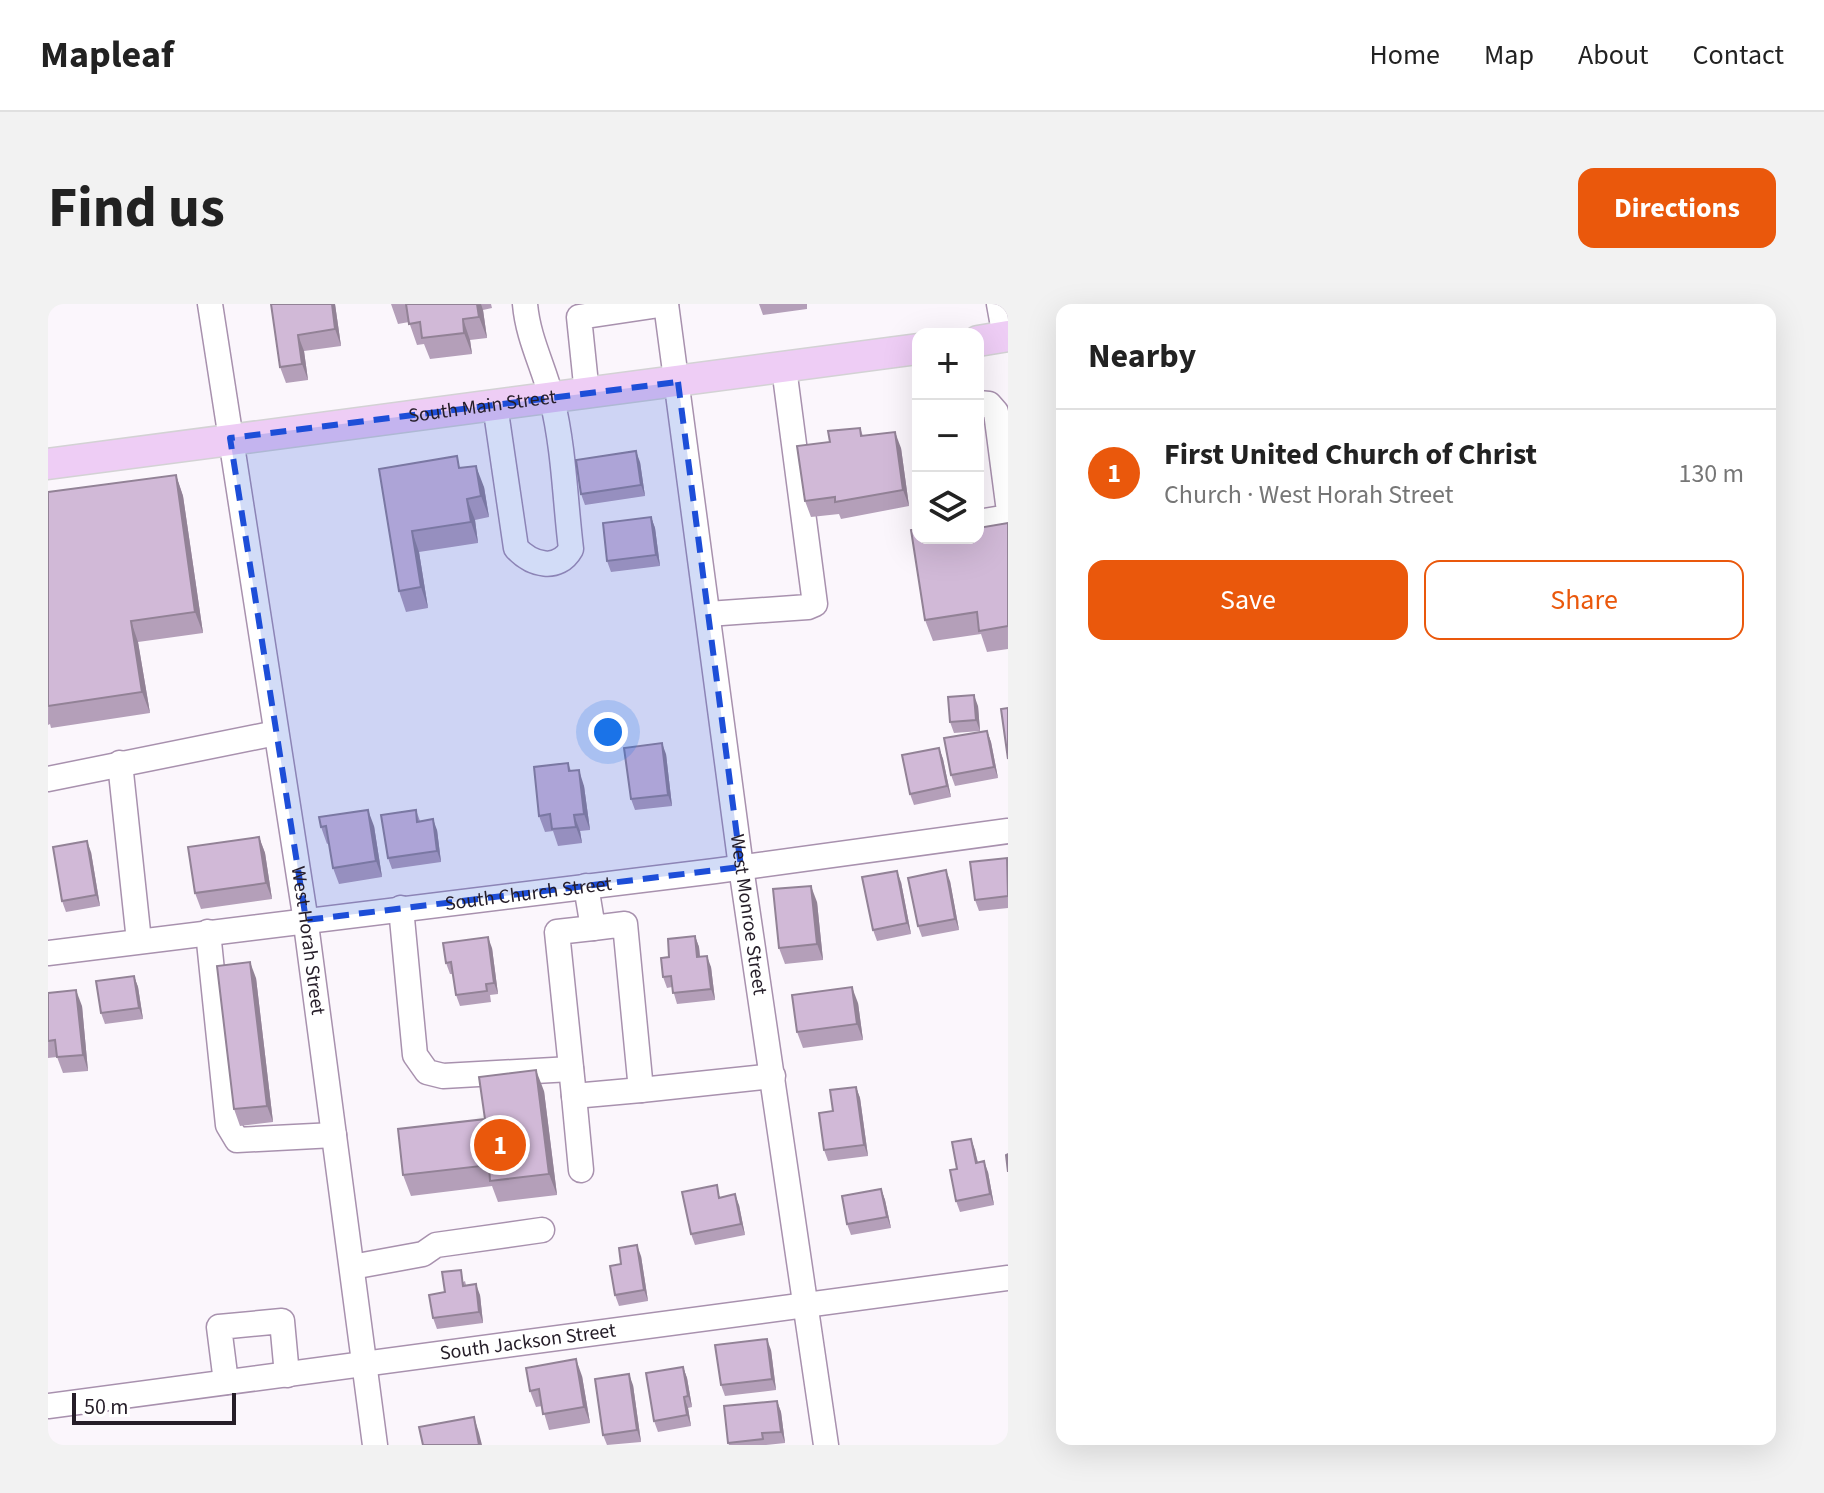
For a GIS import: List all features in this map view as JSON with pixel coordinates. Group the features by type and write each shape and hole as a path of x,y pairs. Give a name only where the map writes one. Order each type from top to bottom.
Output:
{"main road":[{"name":"South Main Street","path":"48,464 912,350"}],"street":[{"name":"West Horah Street","path":"210,304 306,920 375,1445"},
{"path":"495,405 516,548 527,560 556,565 564,560 571,549 559,442 552,398 535,358 525,304"},
{"path":"587,394 579,317 666,304"},
{"name":"West Monroe Street","path":"666,304 741,867 826,1445"},
{"path":"997,338 999,304"},
{"path":"708,614 815,604 784,368"},
{"path":"984,404 989,404 996,412 1008,504"},
{"path":"984,521 1008,517"},
{"path":"48,779 276,733"},
{"path":"120,763 139,941"},
{"name":"South Church Street","path":"48,953 1008,831"},
{"path":"586,886 593,928"},
{"path":"401,908 415,1055 427,1072 443,1076 571,1069"},
{"path":"581,1170 557,932 625,924 641,1090"},
{"path":"208,932 228,1125 237,1140 334,1135"},
{"path":"574,1096 773,1076"},
{"path":"352,1267 423,1254 436,1245 542,1230"},
{"name":"South Jackson Street","path":"48,1406 1008,1278"},
{"path":"226,1382 219,1327 282,1321 287,1375"}],"highlighted area":[{"path":"678,382 741,867 306,920 230,438"}],"building":[{"path":"271,304 332,304 335,329 298,335 302,364 280,367"},
{"path":"406,304 477,304 479,317 463,319 464,333 422,338 420,322 409,324"},
{"path":"860,428 861,436 895,432 903,490 835,502 835,497 805,501 797,446 830,442 828,431"},
{"path":"636,451 641,485 581,494 576,460"},
{"path":"457,456 459,468 476,466 481,496 467,499 471,522 412,531 421,587 399,591 379,469"},
{"path":"176,475 195,612 131,621 142,692 48,706 48,492"},
{"path":"651,517 656,555 607,561 603,523"},
{"path":"1008,523 1008,626 979,631 977,612 925,620 913,544 984,544 984,527"},
{"path":"974,695 976,720 950,722 948,697"},
{"path":"1008,708 1008,759 1001,709"},
{"path":"987,731 994,767 951,775 944,738"},
{"path":"662,743 668,795 631,799 624,748"},
{"path":"939,748 947,786 910,794 902,755"},
{"path":"568,763 569,771 579,770 584,814 574,815 576,827 552,829 550,814 539,816 534,767"},
{"path":"368,810 376,861 333,868 326,826 321,827 319,817"},
{"path":"416,810 417,822 433,819 437,851 388,858 381,815"},
{"path":"259,837 266,883 195,893 188,847"},
{"path":"87,841 96,895 62,901 53,847"},
{"path":"1007,858 1008,896 975,900 970,862"},
{"path":"946,870 955,919 918,926 908,878"},
{"path":"897,871 907,923 873,930 862,877"},
{"path":"811,886 817,944 779,948 773,889"},
{"path":"695,936 697,957 707,956 711,989 673,993 671,976 663,977 661,958 669,957 668,939"},
{"path":"488,937 494,983 486,984 487,991 456,995 451,962 446,963 443,943"},
{"path":"250,962 267,1106 234,1109 217,966"},
{"path":"134,976 139,1008 101,1013 96,981"},
{"path":"852,987 857,1024 797,1032 792,995"},
{"path":"76,990 83,1055 57,1057 55,1040 48,1041 48,993"},
{"path":"536,1070 549,1174 490,1181 489,1165 403,1175 398,1129 485,1119 479,1077"},
{"path":"856,1087 864,1145 824,1150 819,1113 833,1111 830,1090"},
{"path":"971,1139 976,1163 984,1161 990,1194 956,1201 950,1170 957,1169 952,1142"},
{"path":"717,1185 719,1198 735,1194 741,1224 691,1234 682,1192"},
{"path":"881,1189 887,1217 847,1224 842,1196"},
{"path":"637,1245 644,1290 615,1295 610,1266 621,1264 619,1248"},
{"path":"461,1270 463,1286 476,1284 479,1312 433,1318 429,1295 445,1292 442,1272"},
{"path":"767,1339 772,1379 721,1385 715,1345"},
{"path":"576,1359 584,1407 543,1414 539,1389 530,1391 526,1368"},
{"path":"683,1367 688,1396 684,1397 687,1415 654,1421 646,1373"},
{"path":"629,1374 637,1430 603,1435 595,1379"},
{"path":"777,1401 781,1432 762,1433 763,1439 728,1443 724,1406"},
{"path":"474,1417 479,1445 423,1445 419,1427"}],"place":[{"name":"First United Church of Christ","path":"500,1145"}]}
